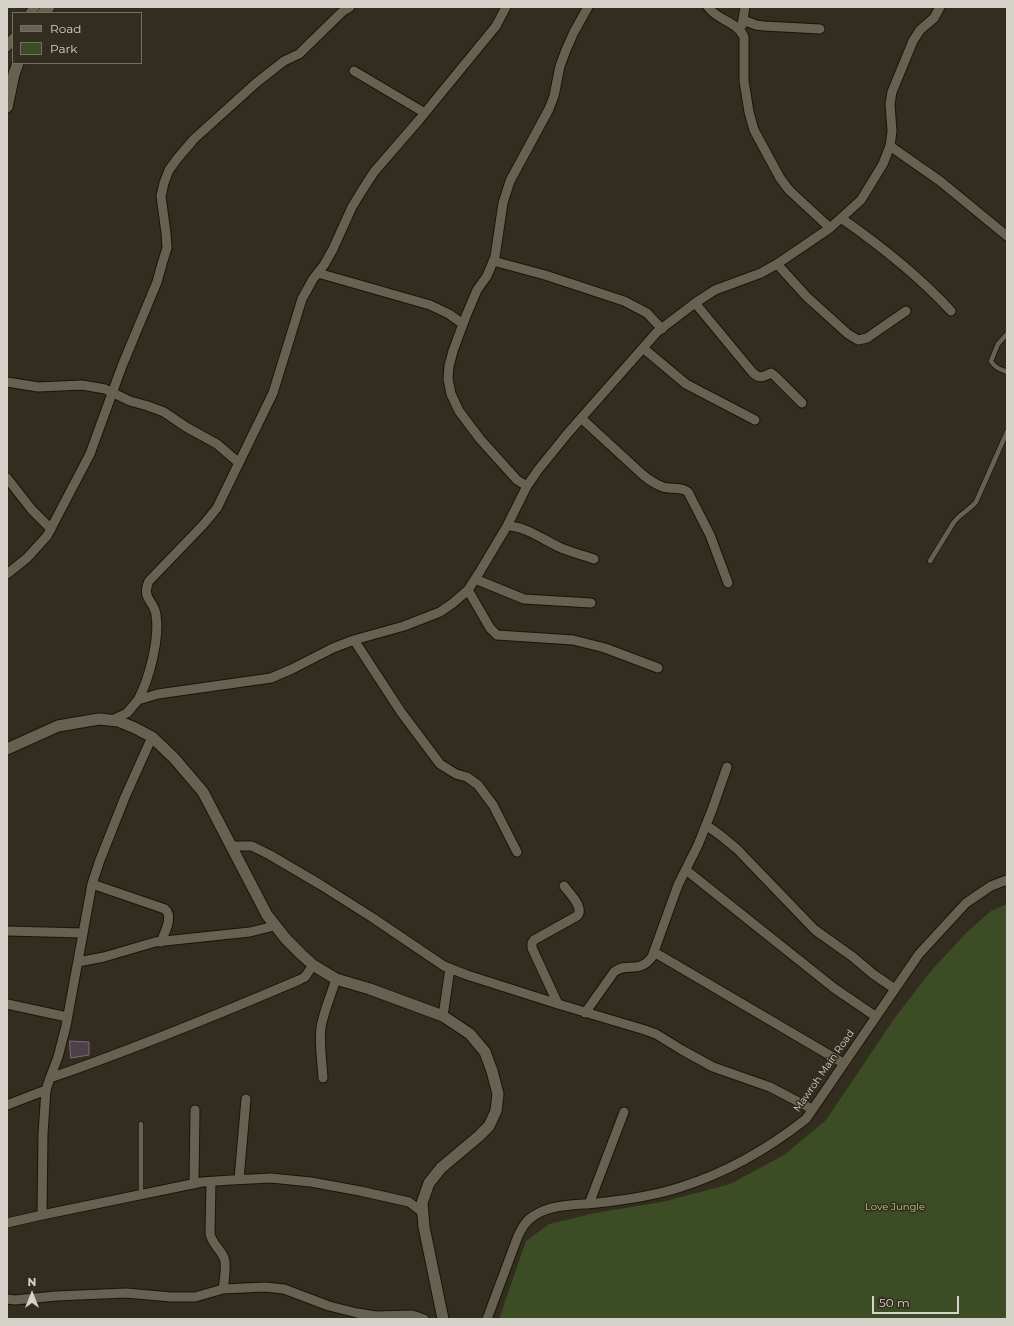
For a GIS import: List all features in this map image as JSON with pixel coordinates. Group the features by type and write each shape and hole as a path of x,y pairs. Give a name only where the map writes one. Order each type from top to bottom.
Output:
{"street":[{"path":"7,574 40,545 51,529 90,454 122,366 157,282 167,248 161,196 169,170 194,139 256,83 284,61 299,54 342,12 350,7"},
{"path":"112,720 127,713 138,700 144,690 150,669 156,632 156,616 154,607 148,599 146,592 149,581 203,526 217,508 273,393 302,299 333,249 352,207 379,166 425,113 496,26 506,7"},
{"path":"527,486 517,480 480,439 454,402 448,379 449,366 463,324 477,290 487,276 493,261 503,202 510,181 549,109 554,96 560,66 566,50 588,7"},
{"path":"708,7 712,12 741,30"},
{"path":"745,7 741,30 744,37 744,81 749,112 754,130 774,167 789,190 830,228"},
{"path":"138,700 158,694 271,678 333,648 354,640 404,626 440,612 453,603 468,590 507,526 527,486 538,470 581,418 643,348 662,329 695,303 715,290 761,273 777,264 830,228 861,200 883,164 890,146 892,131 889,112 892,92 913,41 920,30 934,18 940,7"},
{"path":"743,20 760,25 820,29"},
{"path":"7,107 8,96 18,64"},
{"path":"354,71 425,113"},
{"path":"890,146 940,181 1007,236"},
{"path":"841,218 876,243 931,289 951,311"},
{"path":"493,261 544,275 624,301 647,313 662,329"},
{"path":"777,264 807,297 856,340 867,338 906,311"},
{"path":"318,273 430,305 449,314 463,324"},
{"path":"695,303 753,373 758,377 771,373 802,403"},
{"path":"643,348 686,384 755,420"},
{"path":"7,382 38,386 95,386 113,392 130,401 164,412 186,427 217,444 239,463"},
{"path":"581,418 643,475 653,482 663,487 679,488 688,492 710,535 728,583"},
{"path":"7,478 32,510 51,529"},
{"path":"507,526 515,526 558,546 594,559"},
{"path":"475,578 524,599 591,604"},
{"path":"468,590 490,628 498,635 534,636 574,640 605,648 658,668"},
{"path":"354,640 401,712 440,764 456,774 467,777 478,785 493,806 517,852"},
{"path":"7,749 58,726 99,719 118,720 152,737 174,758 203,792 255,894 274,926 313,965 336,979 370,989 443,1016 470,1034 485,1052 498,1094 496,1111 489,1126 441,1168 429,1183 422,1203 424,1227 443,1319"},
{"path":"42,1215 43,1134 46,1090 58,1057 67,1017 92,884 125,797 152,737"},
{"path":"585,1012 614,972 624,967 641,966 646,964 652,957 678,885 706,825 727,767"},
{"path":"706,825 720,834 737,849 816,930 853,957 873,974 895,988"},
{"path":"231,846 252,846 270,855 373,918 444,966 467,975 656,1034 682,1050 713,1066 770,1087 812,1109"},
{"path":"686,870 834,988 876,1016"},
{"name":"Mawroh Main Road","path":"487,1319 518,1236 525,1224 534,1215 560,1207 656,1194 702,1180 733,1166 785,1135 806,1119 919,954 966,903 991,886 1007,880"},
{"path":"92,884 165,909 169,916 161,942"},
{"path":"558,1004 532,948 532,943 534,940 580,914 578,905 564,886"},
{"path":"78,962 104,957 142,945 250,932 274,926"},
{"path":"7,931 83,933"},
{"path":"654,952 843,1063"},
{"path":"50,1078 157,1039 259,997 305,977 313,965"},
{"path":"443,1016 450,968"},
{"path":"322,1078 320,1041 321,1028 336,979"},
{"path":"7,1004 67,1017"},
{"path":"7,1105 46,1090"},
{"path":"239,1179 246,1099"},
{"path":"194,1184 195,1110"},
{"path":"589,1204 624,1112"},
{"path":"7,1223 194,1184 239,1179 271,1178 311,1182 360,1191 408,1202 422,1212"},
{"path":"211,1182 210,1233 211,1239 219,1248 225,1259 223,1290"},
{"path":"7,1299 126,1293 171,1297 195,1297 223,1290 265,1287 284,1289 329,1306 357,1313 376,1316 412,1315 424,1319"}],"lane":[{"path":"1007,334 998,344 991,361 993,365 1007,372"},
{"path":"930,562 954,522 976,502 1007,432"},
{"path":"141,1124 141,1195"}],"green space":[{"name":"Love Jungle","path":"1007,904 1007,1319 499,1319 526,1241 549,1224 595,1213 662,1202 730,1184 784,1155 826,1120 894,1019 930,972 967,932 991,911"}],"building":[{"path":"70,1041 89,1042 89,1055 71,1058"}]}
